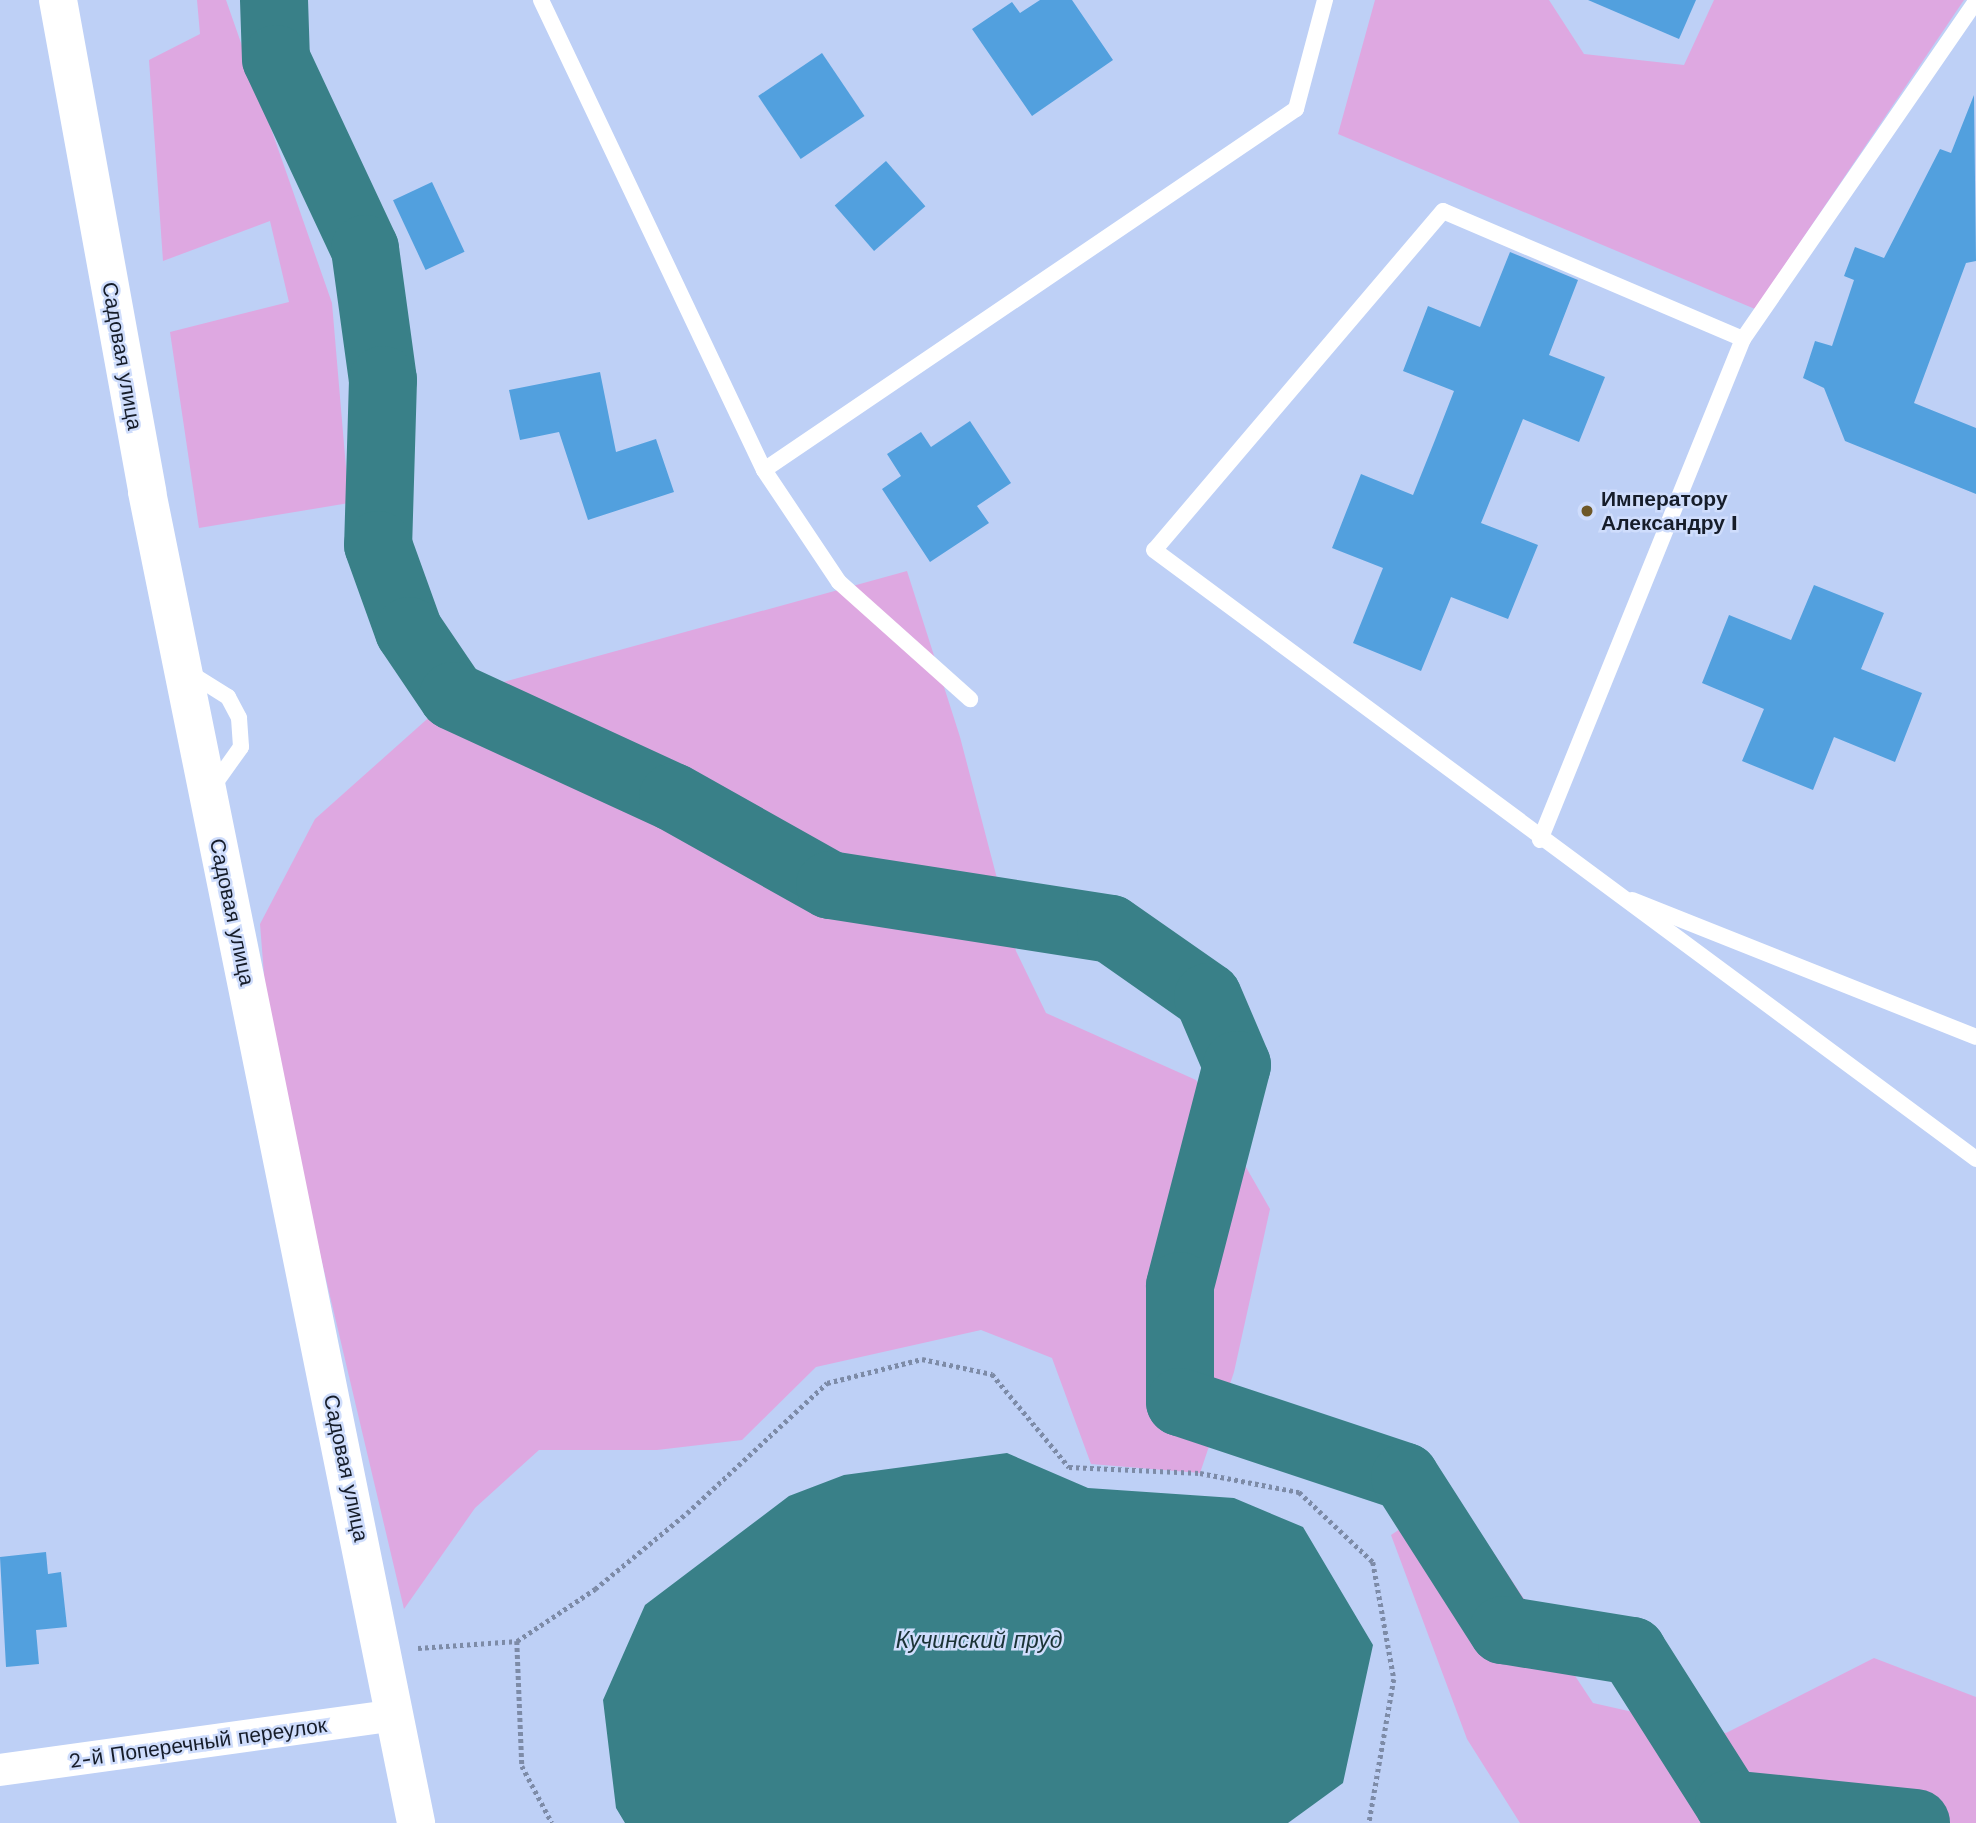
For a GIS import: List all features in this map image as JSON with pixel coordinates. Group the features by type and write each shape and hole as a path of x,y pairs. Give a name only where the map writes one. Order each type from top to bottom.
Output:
{"street":[{"name":"Садовая улица","path":"58,0 183,669 416,1823"},
{"name":"2-й Поперечный переулок","path":"0,1770 396,1715"}],"lane":[{"path":"541,0 764,470 839,582 970,699"},
{"path":"764,470 1296,109 1325,0"},
{"path":"1540,840 1743,339 1976,1"},
{"path":"1743,339 1443,211 1154,550 1540,840 1976,1159"},
{"path":"1610,891 1976,1037"}],"path":[{"path":"383,1650 517,1641 595,1589 677,1521 827,1383 934,1362 992,1374 1069,1467 1200,1473 1299,1492 1373,1562 1394,1679 1369,1823"},
{"path":"517,1641 522,1766 552,1823"}],"shaded area":[{"path":"197,0 226,0 332,303 349,503 199,528 170,332 289,302 270,221 163,261 149,60 200,34"},
{"path":"1375,0 1549,0 1584,54 1684,65 1714,0 1964,0 1755,309 1338,134"},
{"path":"907,571 960,737 1016,951 1046,1013 1196,1080 1270,1209 1234,1372 1200,1473 1091,1464 1052,1358 981,1330 816,1367 742,1440 657,1450 539,1450 475,1508 404,1609 269,1038 260,924 315,819 453,696"},
{"path":"1454,1493 1593,1703 1726,1733 1874,1658 1976,1697 1976,1823 1520,1823 1467,1739 1391,1535"}],"water":[{"name":"Кучинский пруд","path":"1007,1453 1088,1488 1234,1498 1303,1527 1373,1645 1343,1783 1288,1823 625,1823 616,1808 603,1700 645,1605 789,1496 844,1475"}],"building":[{"path":"1040,0 1072,0 1113,60 1032,116 972,29 1012,2 1020,13"},
{"path":"1588,0 1696,0 1679,39"},
{"path":"822,53 864,116 801,159 758,96"},
{"path":"1974,95 1976,261 1966,263 1914,403 1976,428 1976,494 1845,441 1824,388 1803,378 1815,341 1832,346 1854,280 1844,276 1855,247 1884,258 1940,149 1951,153"},
{"path":"886,161 925,206 874,251 835,206"},
{"path":"432,182 465,252 426,270 393,200"},
{"path":"1510,252 1578,280 1549,355 1605,377 1579,442 1523,419 1481,523 1538,545 1508,619 1451,597 1421,671 1353,643 1383,568 1332,548 1361,474 1413,495 1435,440 1454,391 1403,371 1428,306 1480,327"},
{"path":"600,372 616,452 656,439 674,492 588,520 559,432 520,440 509,390"},
{"path":"970,421 1011,483 977,506 989,523 930,562 882,489 901,476 887,454 921,432 931,447"},
{"path":"1814,585 1884,613 1861,669 1922,693 1895,762 1834,737 1813,790 1742,761 1764,709 1702,683 1729,615 1791,640"},
{"path":"46,1552 48,1574 61,1572 67,1627 36,1630 39,1664 6,1667 0,1557"}],"waterway":[{"path":"274,0 276,59 365,249 383,380 378,545 409,631 453,696 673,797 830,885 1111,929 1208,997 1237,1065 1180,1286 1180,1402 1405,1477 1503,1630 1632,1651 1729,1804 1916,1823"}],"place":[{"name":"Императору Александру I","path":"1587,511"}]}
